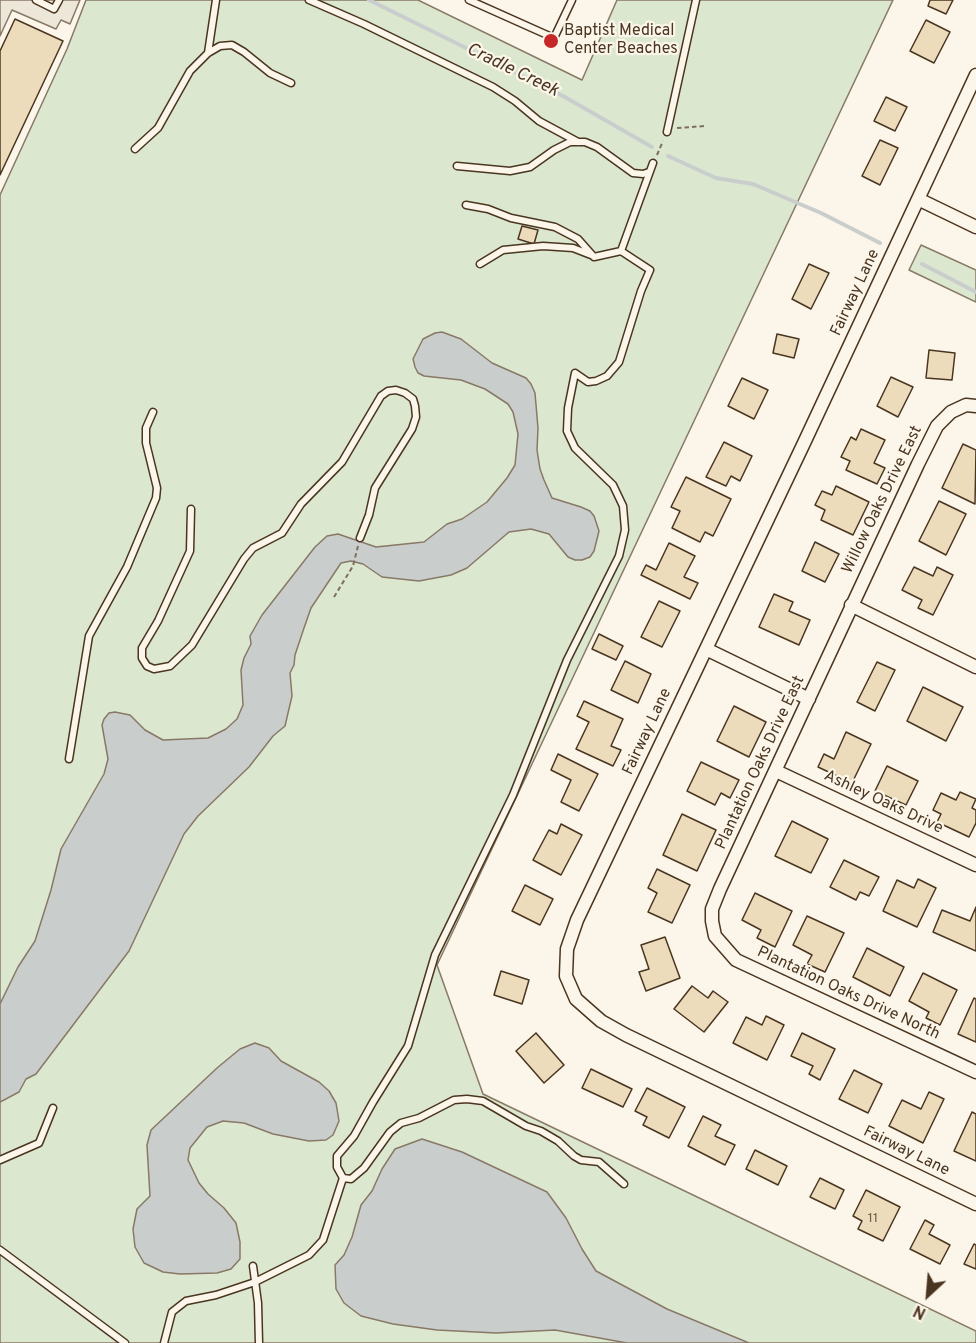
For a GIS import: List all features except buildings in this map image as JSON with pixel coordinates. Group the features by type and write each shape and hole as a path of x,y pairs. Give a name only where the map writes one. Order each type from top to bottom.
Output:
{"street":[{"name":"Fairway Lane","path":"976,75 577,920 567,949 566,976 576,999 601,1021 626,1035 976,1204"},
{"path":"918,199 976,227"},
{"name":"Willow Oaks Drive East","path":"851,606 938,426 951,412 966,405 976,406"},
{"path":"851,606 976,667"},
{"name":"Plantation Oaks Drive East","path":"715,936 712,909 851,606"},
{"path":"706,649 809,699"},
{"name":"Ashley Oaks Drive","path":"776,771 976,865"},
{"name":"Plantation Oaks Drive North","path":"715,936 736,960 976,1072"}],"lane":[{"path":"36,0 54,9 59,0"},
{"path":"208,53 216,0"},
{"path":"309,0 364,24 493,87 515,101 538,121 578,142"},
{"path":"469,0 554,38 572,0"},
{"path":"667,132 696,0"},
{"path":"135,149 158,128 190,71 208,53 220,46 232,45 244,51 270,73 291,83"},
{"path":"457,166 510,171 530,166 570,142 585,142 597,147 633,173 649,172"},
{"path":"621,251 653,163"},
{"path":"466,205 488,209 511,218 555,227 578,239 594,256"},
{"path":"164,1343 172,1312 186,1301 216,1295 255,1282 309,1255 323,1240 343,1178 337,1167 337,1156 354,1136 408,1046 435,955 513,795 567,660 619,556 625,530 623,506 613,485 575,448 567,431 568,408 575,373 588,382 596,381 607,376 619,362 641,291 650,270 621,251 594,256 573,248 543,246 503,250 480,264"},
{"path":"191,509 190,551 158,621 142,648 142,658 147,666 154,669 170,666 192,645 244,559 253,548 282,533 301,504 342,462 381,396 388,391 396,390 412,399 416,406 416,417 412,429 375,488 369,515 360,538"},
{"path":"69,759 90,636 127,567 156,498 157,488 146,443 146,428 153,412"},
{"path":"343,1178 351,1179 364,1168 390,1132 401,1123 418,1118 454,1100 467,1099 483,1101 526,1126 550,1136 581,1160 599,1162 624,1184"},
{"path":"0,1160 39,1143 52,1108"},
{"path":"0,1250 125,1343"},
{"path":"253,1266 258,1303 259,1343"}],"path":[{"path":"653,163 667,132 686,126 705,126"},
{"path":"334,597 353,566 360,538"}],"green space":[{"path":"86,0 418,0 582,80 617,0 893,0 437,965 483,1094 976,1331 976,1343 0,1343 0,195 67,49"},
{"path":"921,245 976,270 976,302 909,270"}],"shaded area":[{"path":"0,0 80,0 70,24 61,20 56,29 12,10 0,36"},
{"path":"442,332 461,339 492,363 526,378 531,384 535,393 537,450 544,480 552,498 581,507 590,511 594,516 599,531 594,551 590,557 575,560 568,557 549,534 531,529 509,532 467,568 451,575 419,581 382,577 363,564 351,561 341,563 311,608 304,628 290,673 292,696 285,726 273,736 249,767 198,816 184,834 129,951 36,1074 26,1079 19,1092 0,1102 0,1004 18,967 35,941 61,849 104,774 108,759 102,725 104,719 109,713 115,712 130,715 145,730 163,740 208,738 226,729 237,719 243,705 241,670 251,644 250,636 262,615 315,547 327,536 338,534 376,547 424,542 447,524 462,519 487,502 515,465 518,434 513,412 508,404 485,389 461,380 424,376 418,373 413,359 423,339"},
{"path":"255,1043 269,1048 281,1061 319,1082 329,1091 336,1103 339,1121 333,1135 326,1140 309,1141 273,1134 244,1123 223,1121 207,1127 190,1148 188,1160 199,1183 236,1223 240,1242 240,1259 231,1269 217,1273 163,1272 144,1263 135,1247 133,1229 137,1209 150,1196 147,1145 151,1130 217,1068 240,1049"},
{"path":"422,1139 462,1152 547,1192 566,1218 596,1271 667,1309 749,1343 627,1343 555,1330 496,1333 437,1330 393,1324 361,1316 344,1303 336,1289 335,1265 344,1255 352,1237 361,1205 372,1191 395,1149"}],"waterway":[{"name":"Cradle Creek","path":"369,0 563,96 652,147"},
{"name":"Cradle Creek","path":"668,156 716,178 753,184 821,213 880,243"},
{"name":"Cradle Creek","path":"922,264 976,292"}],"place":[{"name":"Baptist Medical Center Beaches","path":"551,41"}]}
